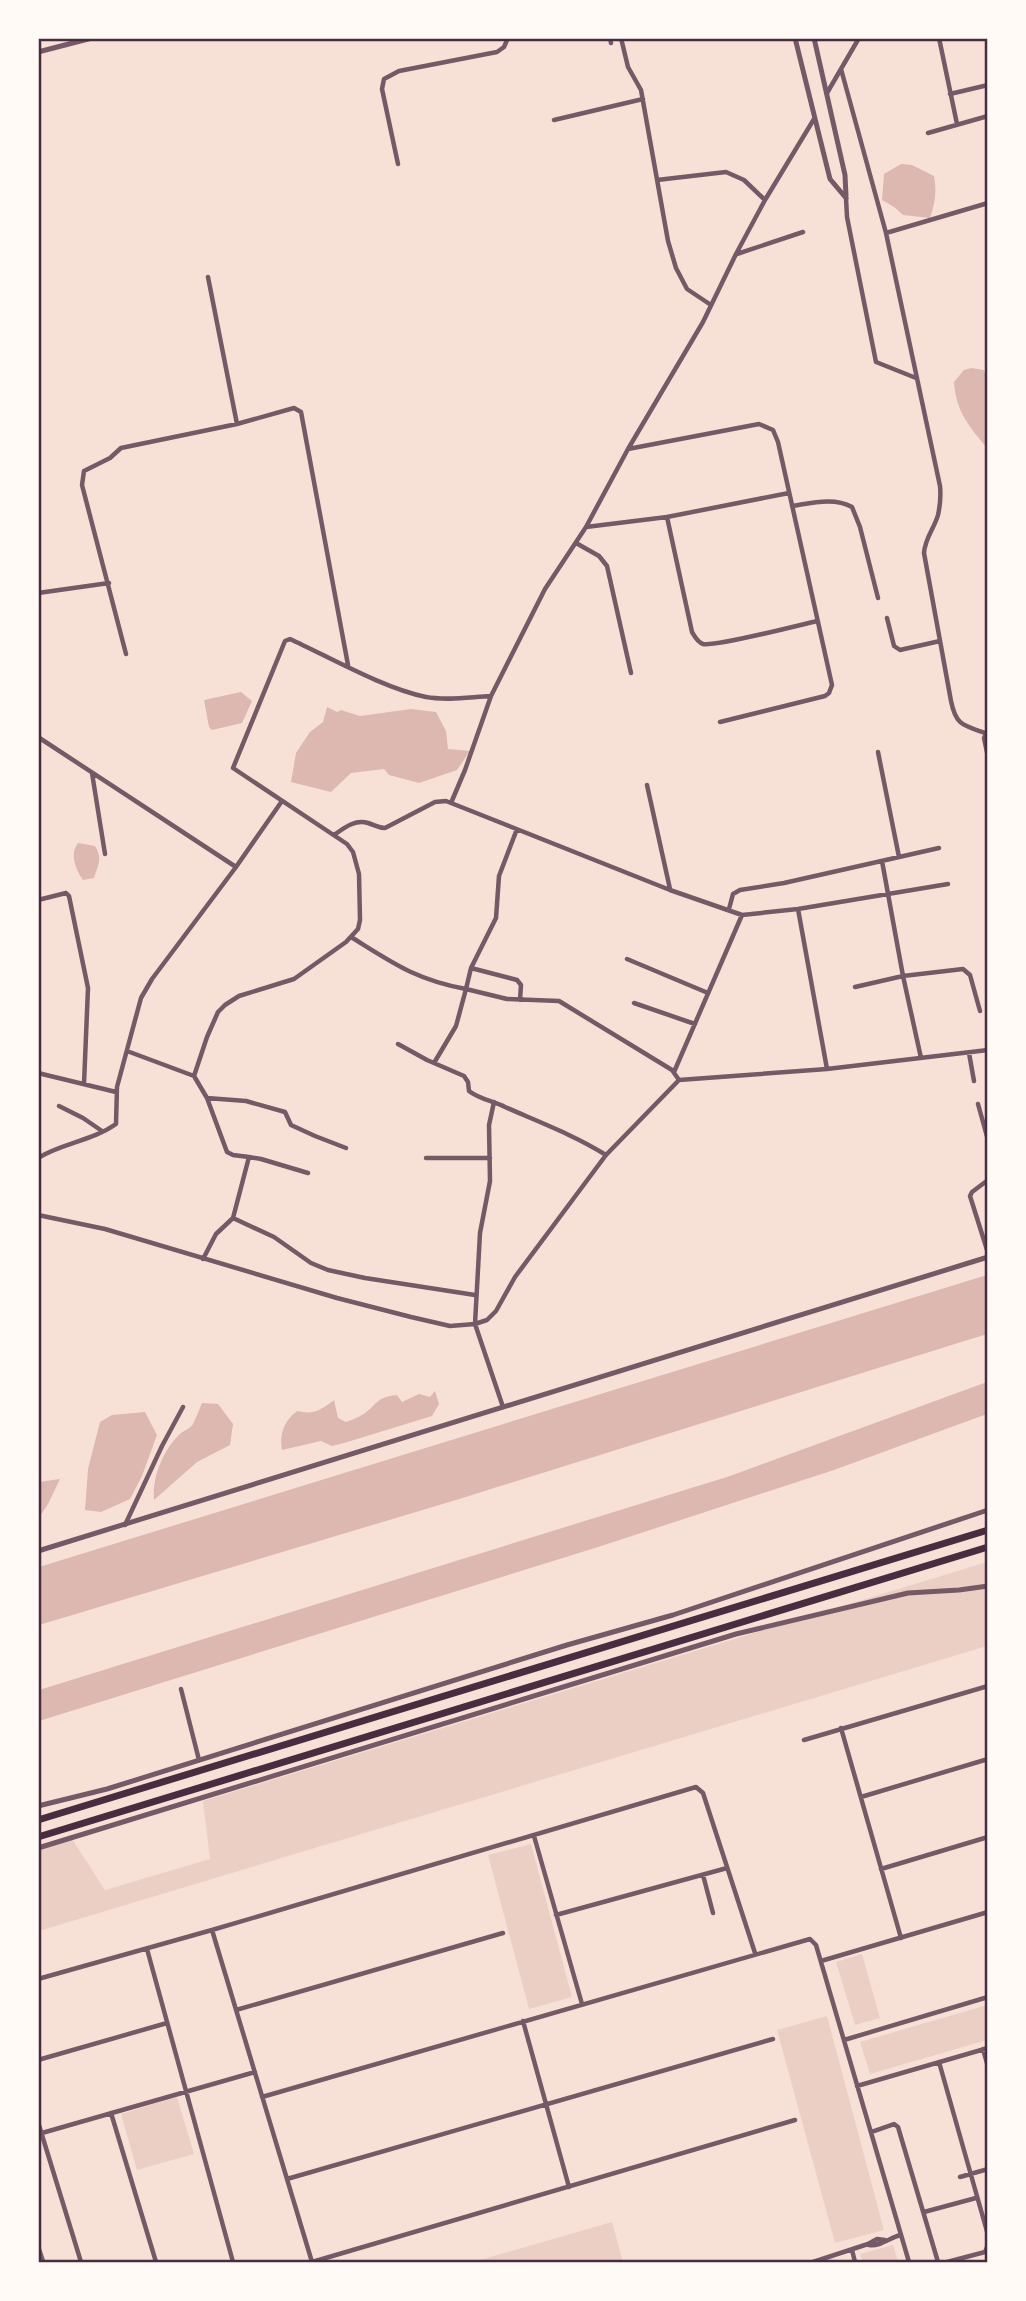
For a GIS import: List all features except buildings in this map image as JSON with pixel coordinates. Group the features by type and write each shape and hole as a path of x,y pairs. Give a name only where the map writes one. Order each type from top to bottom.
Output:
{"highway":[{"path":"38,1820 988,1530"},
{"path":"38,1837 988,1547"}],"street":[{"path":"38,52 92,38"},
{"path":"398,164 382,89 384,79 399,71 496,52 504,47 508,38"},
{"path":"621,38 625,60 639,83 643,99 668,241 676,268 687,289 711,304"},
{"path":"795,38 830,179 846,198"},
{"path":"814,38 845,175 847,217 876,362 917,379"},
{"path":"827,93 859,38"},
{"path":"939,38 957,124"},
{"path":"841,69 886,233 940,486 941,499 937,517 928,533 923,553 954,714 960,724 986,731 988,757"},
{"path":"950,94 988,85"},
{"path":"554,120 643,99"},
{"path":"928,133 988,116"},
{"path":"451,803 491,696 545,589 586,527 711,304 765,200 814,119"},
{"path":"657,180 726,172 744,180 765,200"},
{"path":"886,233 988,203"},
{"path":"736,254 803,232"},
{"path":"208,277 236,424"},
{"path":"126,654 82,485 84,471 110,458 121,448 236,424 294,408 301,412 348,666"},
{"path":"628,449 759,425 766,425 773,430 778,442 832,680 829,693 825,696 720,722"},
{"path":"586,527 667,517 789,493"},
{"path":"792,506 828,502 842,503 852,508 860,527 878,598"},
{"path":"667,517 696,640 709,645 817,621"},
{"path":"576,543 599,556 607,566 631,673"},
{"path":"38,593 109,583"},
{"path":"887,618 894,646 900,650 940,641"},
{"path":"194,1076 207,1037 218,1012 225,1004 239,996 294,979 351,937 358,929 360,920 359,874 347,844 232,766 285,641 290,639 383,682 424,697 445,699 491,696"},
{"path":"38,737 236,867"},
{"path":"878,752 899,857"},
{"path":"92,772 105,855"},
{"path":"647,785 670,890"},
{"path":"38,1158 103,1131 116,1122 116,1092 141,999 152,979 282,801"},
{"path":"334,835 359,822 385,828 435,802 451,803 670,890 743,915 799,909 948,884"},
{"path":"434,1063 456,1026 471,968 496,918 499,876 517,829"},
{"path":"729,909 733,894 737,891 939,848"},
{"path":"882,861 921,1058"},
{"path":"38,900 66,893 69,896 88,988 84,1084"},
{"path":"799,909 827,1069"},
{"path":"674,1072 743,915"},
{"path":"351,937 413,975 441,985 495,998 553,1000 563,1003 674,1072 679,1080"},
{"path":"627,959 708,993"},
{"path":"471,968 519,981 520,999"},
{"path":"855,986 903,976 963,969 970,975 981,1011"},
{"path":"634,1003 695,1024"},
{"path":"398,1044 464,1076 471,1094 588,1143 606,1155"},
{"path":"38,1215 105,1229 337,1298 411,1317 450,1326 474,1324 487,1320 496,1311 514,1277 606,1155 679,1080 827,1069 988,1050"},
{"path":"127,1051 194,1076 207,1098 227,1152 308,1173"},
{"path":"969,1053 974,1081"},
{"path":"38,1073 116,1092"},
{"path":"207,1098 246,1101 285,1112 291,1125 346,1147"},
{"path":"494,1102 489,1125 489,1193 480,1233 474,1324 503,1407"},
{"path":"978,1104 988,1140"},
{"path":"59,1106 103,1131"},
{"path":"203,1259 216,1234 233,1218 250,1157"},
{"path":"426,1158 490,1158"},
{"path":"38,1551 988,1255 970,1196 988,1180"},
{"path":"233,1218 274,1237 311,1263 328,1270 475,1295"},
{"path":"125,1525 183,1407"},
{"path":"38,1806 107,1789 568,1645 697,1608 988,1510"},
{"path":"38,1848 736,1634 908,1593 988,1586"},
{"path":"804,1740 988,1686"},
{"path":"181,1689 199,1760"},
{"path":"841,1728 901,1938"},
{"path":"861,1797 988,1759"},
{"path":"38,1979 696,1787 703,1793 755,1954"},
{"path":"534,1836 582,2004"},
{"path":"881,1869 988,1837"},
{"path":"556,1915 727,1868"},
{"path":"703,1875 713,1913"},
{"path":"821,1961 988,1912"},
{"path":"212,1930 312,2263 795,2120"},
{"path":"236,2010 503,1933"},
{"path":"262,2097 810,1939 816,1945 821,1961 909,2263"},
{"path":"147,1949 233,2263"},
{"path":"844,2040 988,1997"},
{"path":"523,2021 569,2187"},
{"path":"38,2060 167,2024"},
{"path":"287,2179 773,2039"},
{"path":"857,2086 985,2049 988,2067"},
{"path":"939,2062 988,2235"},
{"path":"42,2133 255,2072"},
{"path":"111,2113 156,2263"},
{"path":"38,2122 81,2263"},
{"path":"870,2132 894,2124 898,2127 938,2263"},
{"path":"960,2177 988,2169"},
{"path":"924,2212 976,2198"},
{"path":"813,2263 868,2244 874,2246 900,2235"},
{"path":"947,2263 985,2252 988,2245"},
{"path":"38,2247 43,2263"},
{"path":"852,2250 855,2263"}],"shaded area":[{"path":"901,164 912,165 934,176 935,197 930,218 903,215 882,200 884,174"},
{"path":"964,370 984,370 988,382 987,448 964,418 955,393 954,382"},
{"path":"241,692 252,701 242,723 212,730 209,727 204,700"},
{"path":"327,707 337,712 341,710 360,716 411,709 436,712 446,731 448,749 470,751 457,770 419,783 389,775 384,769 351,773 331,792 291,782 296,753 310,732 323,722"},
{"path":"78,843 95,846 99,862 94,878 83,880 78,872 74,852"},
{"path":"987,1275 987,1334 456,1500 39,1625 39,1567"},
{"path":"987,1382 987,1414 834,1470 595,1548 39,1721 39,1690 730,1476"},
{"path":"435,1391 439,1404 432,1416 332,1446 321,1441 282,1450 284,1428 297,1411 317,1411 334,1400 338,1418 346,1422 362,1415 384,1398 397,1395 402,1402 419,1394 430,1397"},
{"path":"202,1403 218,1404 233,1424 230,1445 197,1462 154,1500 157,1473 164,1456 174,1440 193,1424"},
{"path":"145,1412 157,1435 142,1476 130,1499 101,1512 85,1510 88,1469 100,1422 112,1415"},
{"path":"60,1479 48,1504 39,1518 39,1482"},
{"path":"987,1562 987,1646 39,1931 39,1849 72,1839 105,1890 210,1859 203,1801"},
{"path":"531,1844 572,1997 529,2009 488,1855"},
{"path":"862,1954 880,2018 855,2025 836,1962"},
{"path":"987,2005 987,2040 870,2074 860,2042"},
{"path":"827,2016 884,2230 835,2243 777,2030"},
{"path":"177,2097 194,2154 137,2170 121,2114"},
{"path":"612,2222 623,2262 473,2262"},
{"path":"893,2245 898,2262 863,2262 860,2254"}]}
